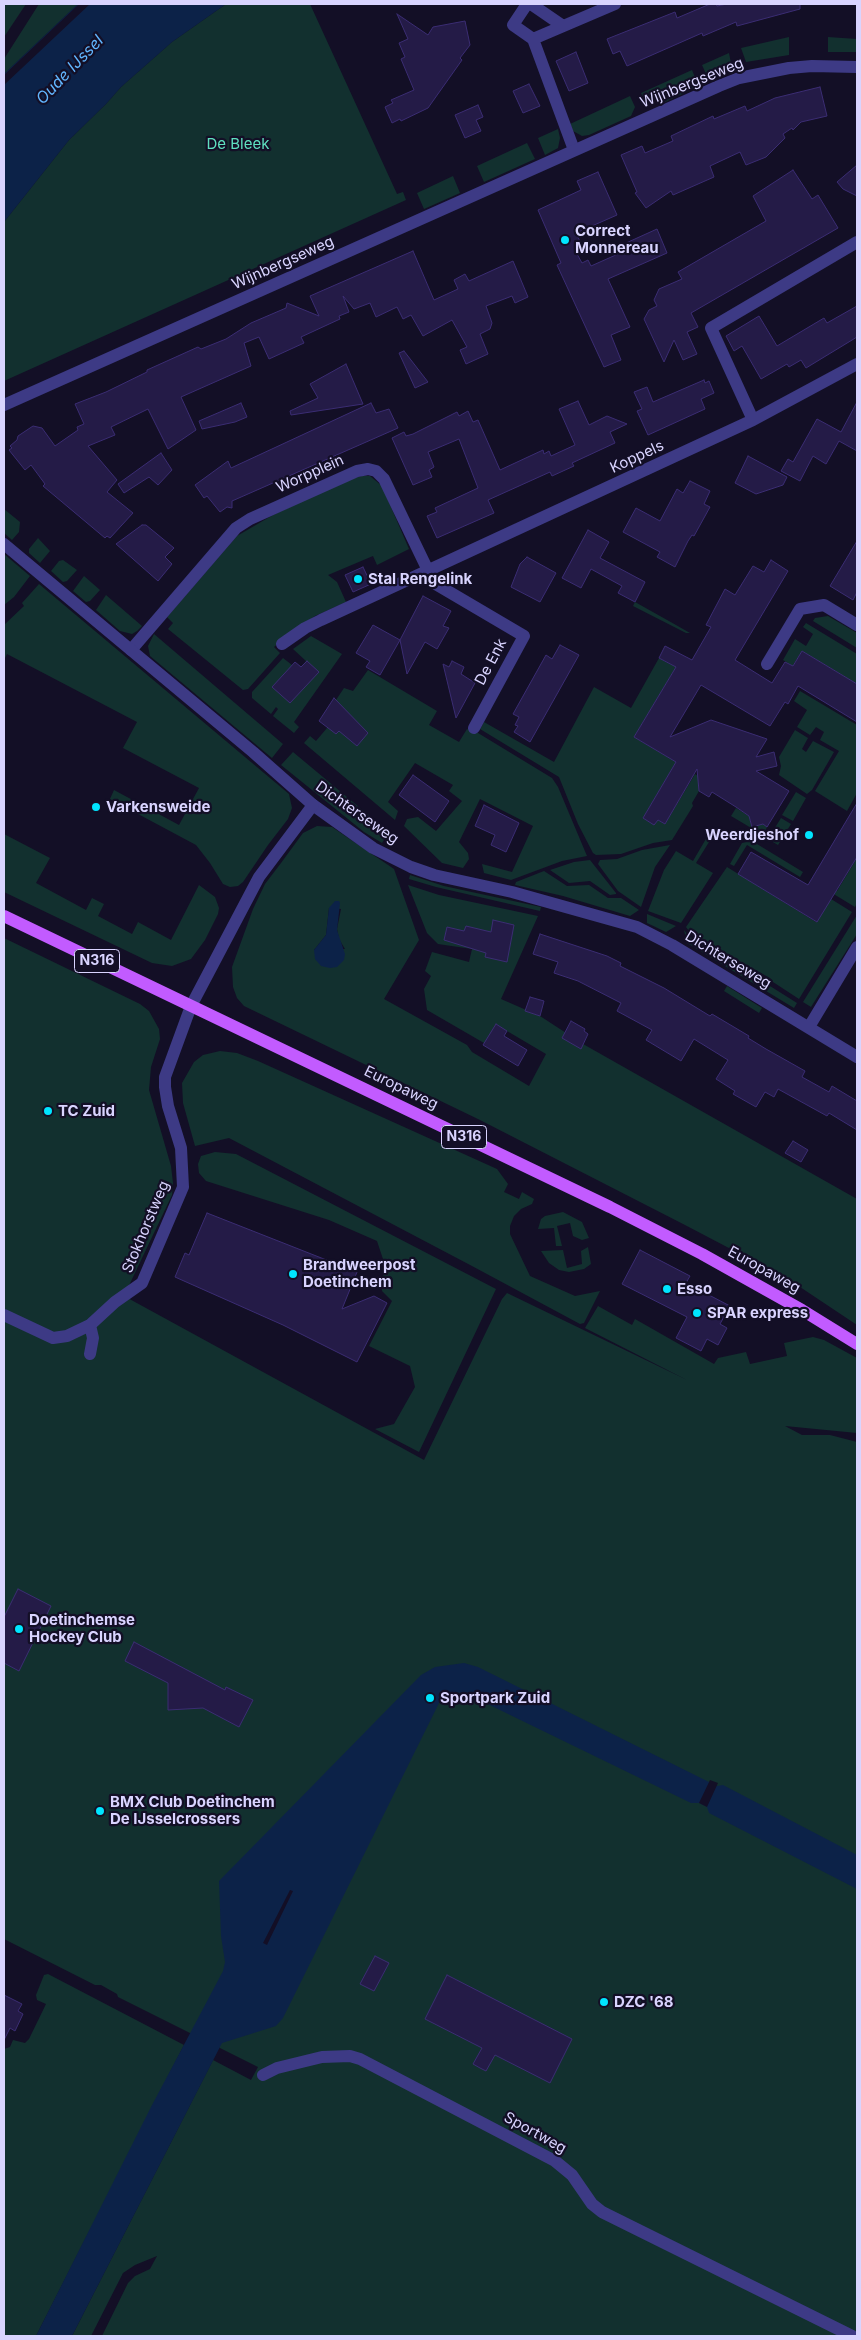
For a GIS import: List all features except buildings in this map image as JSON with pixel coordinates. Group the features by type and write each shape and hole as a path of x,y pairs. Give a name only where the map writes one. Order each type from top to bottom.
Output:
{"main road":[{"name":"Europaweg","path":"4,916 610,1207 719,1263 812,1315 857,1344"}],"street":[{"path":"527,4 512,25 533,39 574,150"},
{"path":"531,4 563,26"},
{"path":"533,39 615,4"},
{"name":"Wijnbergseweg","path":"4,405 739,78 789,68 812,66 857,67"},
{"path":"753,420 711,328 857,242"},
{"name":"Koppels","path":"427,572 753,420 857,364"},
{"name":"Worpplein","path":"131,650 236,528 250,519 357,471 368,468 376,471 384,479 427,572"},
{"name":"Dichterseweg","path":"4,544 253,752 313,805 373,848 411,867 434,875 531,897 637,927 672,945 857,1057"},
{"path":"282,644 305,628 427,572"},
{"name":"De Enk","path":"427,572 434,583 524,636 474,728"},
{"path":"766,664 800,609 824,605 857,625"},
{"path":"191,1006 259,877 313,805"},
{"path":"809,1027 857,947"},
{"name":"Stokhorstweg","path":"4,1316 53,1338 67,1336 90,1325 115,1302 142,1283 183,1187 181,1148 165,1087 165,1077 191,1006"},
{"path":"90,1325 93,1338 90,1354"},
{"name":"Sportweg","path":"264,2075 277,2068 322,2057 350,2056 360,2059 555,2161 572,2175 592,2204 602,2212 852,2336"}],"green space":[{"path":"4,4 26,4 4,37"},
{"path":"39,4 78,4 4,74 4,59"},
{"name":"De Bleek","path":"226,4 310,4 397,194 403,192 406,200 4,381 4,222 69,140 121,87 172,42"},
{"path":"789,37 789,55 746,62 741,48"},
{"path":"828,37 857,39 857,52 828,52"},
{"path":"729,53 733,74 721,71 707,76 702,65"},
{"path":"692,70 696,80 693,89 665,102 662,95 645,102 641,93"},
{"path":"630,96 635,107 631,116 589,135 582,136 573,131 570,124"},
{"path":"558,129 560,138 558,148 545,155 538,138"},
{"path":"527,143 535,159 484,182 477,166"},
{"path":"453,176 460,193 424,209 417,193"},
{"path":"370,476 382,486 409,549 377,565 373,556 328,575 337,582 346,602 315,616 274,647 280,653 248,689 243,690 168,629 173,623 167,617 237,536 273,515 350,479"},
{"path":"4,509 20,522 19,532 12,540 4,533"},
{"path":"38,538 50,551 40,563 29,553 29,549"},
{"path":"4,554 30,576 14,597 4,605"},
{"path":"63,560 77,570 67,581 63,582 51,571 59,561"},
{"path":"84,576 100,590 90,601 86,602 73,591"},
{"path":"39,584 289,794 292,808 288,819 243,882 238,886 230,887 223,884 196,845 110,799 114,790 179,825 199,788 123,748 137,722 7,654 4,660 4,625 24,606 22,603"},
{"path":"106,595 142,626 137,631 132,634 120,631 96,610"},
{"path":"635,602 690,633 686,633 633,606"},
{"path":"828,616 857,633 857,648 813,621 815,618"},
{"path":"806,623 857,654 857,684 802,651 788,673 791,665 783,660 795,639 806,646 813,634 803,627"},
{"path":"154,634 283,744 272,758 150,656 148,646"},
{"path":"311,636 342,654 294,722 299,727 294,733 273,716 278,709 276,707 271,714 252,698 252,692 283,658 292,665 301,667 306,661 293,649"},
{"path":"682,657 634,737 676,762 643,818 654,824 658,820 665,824 695,774 698,776 699,791 692,803 693,806 672,840 653,843 621,854 596,855 593,853 578,824 559,777 480,729 484,722 554,762 594,687 631,708 659,658 672,665"},
{"path":"368,670 437,711 429,725 459,742 467,729 478,733 552,778 558,787 587,856 562,861 511,880 484,873 482,864 512,872 533,826 480,799 459,842 468,853 469,859 463,868 442,863 404,826 407,819 418,817 436,831 462,801 449,791 453,785 415,763 388,802 398,811 395,820 304,743 310,736 316,741 327,728 336,700 344,688 353,691"},
{"path":"800,691 857,725 857,793 847,811 815,791 839,751 820,740 824,732 816,727 810,735 797,727 807,710 794,701"},
{"path":"795,730 808,738 802,749 806,752 813,741 834,752 812,790 807,794 779,775 781,766 779,757"},
{"path":"293,752 389,832 382,843 364,832 281,765"},
{"path":"796,792 806,798 793,821 782,815"},
{"path":"736,808 749,816 752,827 763,824 767,827 763,835 731,816"},
{"path":"781,818 791,824 778,845 768,839"},
{"path":"317,826 332,827 394,869 419,940 384,999 467,1045 472,1052 529,1086 546,1054 507,1031 484,1043 427,1010 424,989 431,976 425,971 432,952 469,962 472,949 438,944 427,933 408,885 439,895 538,916 501,999 540,1016 583,1044 857,1199 857,1325 788,1279 685,1225 480,1120 244,1006 237,998 233,987 232,967 253,909 265,884 303,833","holes":["329,908 341,909 337,929 339,939 345,949 314,950 326,935"]},
{"path":"710,832 714,834 696,863 713,873 681,923 648,911 664,870 676,851 693,861"},
{"path":"4,834 50,858 36,883 86,910 92,898 104,904 98,916 132,934 138,922 171,940 199,885 215,897 219,908 218,914 205,940 191,959 172,966 152,963 4,892"},
{"path":"752,841 803,872 800,877 747,845 734,866 730,864 742,843"},
{"path":"670,845 655,867 641,907 618,891 598,864 600,860 617,859 642,850"},
{"path":"857,858 857,903 855,907 827,890 829,887 837,891"},
{"path":"590,860 616,894 610,895 590,881 569,883 550,870 574,862"},
{"path":"727,867 816,922 831,899 852,912 799,999 770,978 692,935 686,927"},
{"path":"544,871 567,886 589,885 608,898 621,898 639,910 630,916 563,896 515,885 516,882"},
{"path":"410,875 444,886 541,907 540,911 436,887 409,879"},
{"path":"647,914 676,926 666,932 647,923"},
{"path":"857,915 857,934 811,1007 803,1002"},
{"path":"684,930 690,937 768,982 770,986 797,1003 794,1008 687,943"},
{"name":"Sportpark Zuid","path":"4,938 140,1004 149,1011 159,1029 160,1039 151,1067 149,1090 171,1166 172,1195 124,1296 424,1460 502,1299 507,1293 687,1380 585,1328 598,1306 632,1325 635,1319 714,1364 718,1358 746,1352 750,1364 787,1356 784,1343 813,1337 824,1340 857,1358 857,1433 785,1426 802,1435 830,1435 857,1442 857,2336 102,2336 128,2283 135,2276 150,2269 157,2256 135,2265 123,2273 91,2336 72,2336 213,2060 251,2080 258,2067 118,1997 117,1994 101,1985 95,1985 4,1939"},
{"path":"727,986 762,1008 759,1013 724,991"},
{"path":"220,1051 237,1053 258,1061 497,1169 508,1184 504,1192 519,1199 522,1192 534,1199 532,1204 521,1209 514,1216 510,1226 510,1234 530,1276 575,1296 600,1291 584,1323 580,1324 229,1138 195,1146 183,1103 182,1083 194,1062 203,1055"},
{"path":"215,1152 236,1154 496,1289 419,1452 375,1429 394,1424 415,1387 410,1366 369,1346 392,1301 382,1291 384,1262 377,1241 329,1220 206,1181 199,1173 198,1164 201,1156"},
{"path":"563,1212 582,1222 589,1238 582,1240 573,1236 570,1223 557,1226 562,1246 556,1246 554,1228 538,1229 541,1219 545,1216"},
{"path":"588,1247 591,1264 584,1269 569,1272 559,1270 549,1263 541,1251 563,1250 567,1268 582,1264 581,1251"},
{"path":"48,1974 184,2045 36,2336 4,2336 4,2049 10,2047 13,2040 25,2043 29,2039 46,2004 37,2000 36,1995 44,1975"}],"water":[{"name":"Oude IJssel","path":"78,4 226,4 172,42 121,87 69,140 4,222 4,74"},
{"path":"335,901 340,903 337,930 345,954 344,960 337,967 330,968 321,966 315,959 314,950 326,935 329,908"},
{"path":"464,1663 478,1667 717,1786 723,1785 857,1855 857,1889 709,1813 707,1807 699,1803 691,1803 465,1693 447,1692 442,1697 283,2018 276,2026 222,2043 72,2336 36,2336 151,2107 223,1971 225,1962 221,1936 219,1881 421,1675 435,1667"}],"pier":[{"path":"79,4 90,4 4,85 4,75"},
{"path":"710,1780 718,1783 707,1807 699,1803"},
{"path":"290,1890 293,1891 267,1945 263,1943"}],"place":[{"name":"Correct Monnereau","path":"565,240"},
{"name":"Stal Rengelink","path":"358,579"},
{"name":"Varkensweide","path":"96,807"},
{"name":"Weerdjeshof","path":"809,835"},
{"name":"TC Zuid","path":"48,1111"},
{"name":"Brandweerpost Doetinchem","path":"293,1274"},
{"name":"Esso","path":"667,1289"},
{"name":"SPAR express","path":"697,1313"},
{"name":"Doetinchemse Hockey Club","path":"19,1629"},
{"name":"Sportpark Zuid","path":"430,1698"},
{"name":"BMX Club Doetinchem De IJsselcrossers","path":"100,1811"},
{"name":"DZC '68","path":"604,2002"}]}
